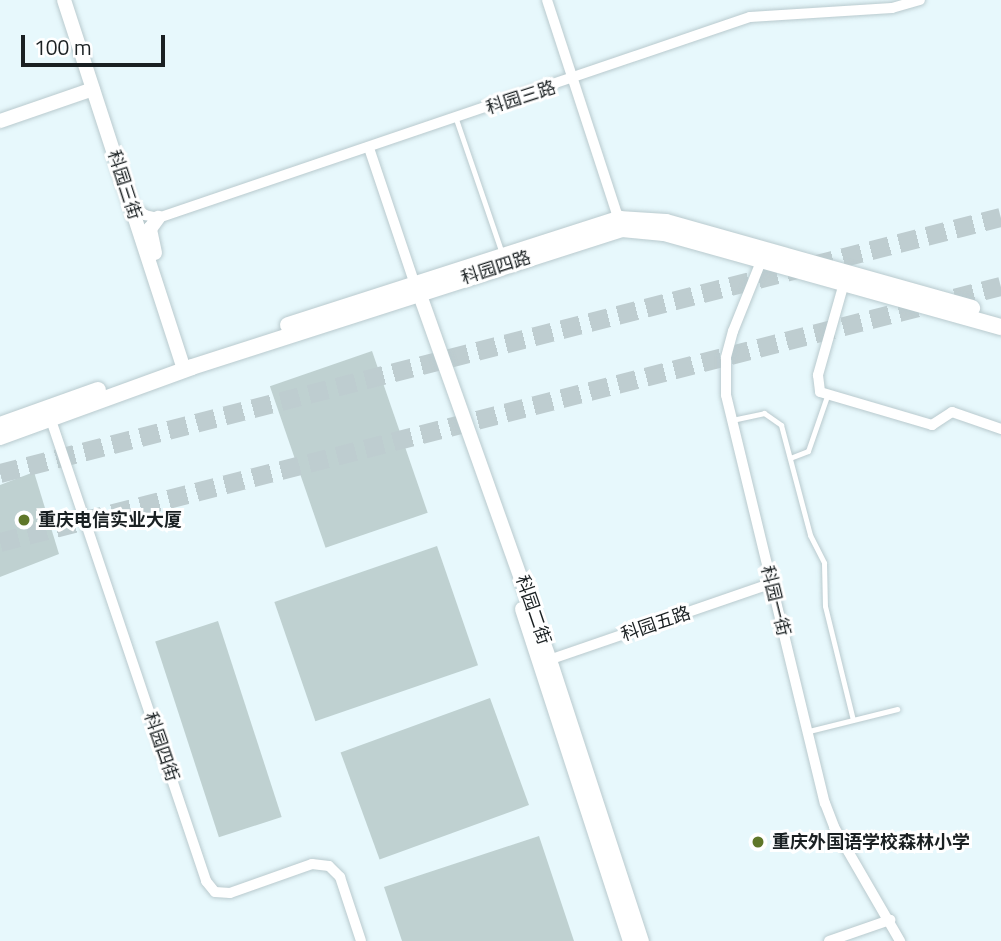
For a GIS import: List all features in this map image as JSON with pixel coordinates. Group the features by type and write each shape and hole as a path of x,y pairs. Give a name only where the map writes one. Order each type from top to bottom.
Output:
{"main road":[{"name":"科园四路","path":"416,290 502,253 621,224 666,222 844,283 1001,327"},
{"name":"科园四路","path":"0,436 48,414 186,364 621,224"},
{"name":"科园四路","path":"764,254 1001,316"},
{"name":"科园四路","path":"0,425 48,414"}],"street":[{"name":"科园三街","path":"64,0 130,204 186,364"},
{"path":"547,0 621,224"},
{"name":"科园三路","path":"158,218 574,80 750,17 892,8 920,0"},
{"path":"0,121 93,89"},
{"name":"科园二街","path":"369,148 642,941"},
{"path":"130,204 145,215 158,218"},
{"name":"科园三街","path":"158,218 150,229 150,240 186,364"},
{"name":"科园一街","path":"764,254 726,359 732,420 807,732 834,827 890,919 900,941"},
{"path":"844,283 818,375 820,392 932,425 948,412 1001,429"},
{"name":"科园四街","path":"48,414 206,881 215,892 230,892 312,864 329,866 340,877 361,941"},
{"name":"科园五路","path":"545,661 770,584"},
{"name":"科园二街","path":"545,661 630,941"},
{"path":"833,940 890,919"}],"lane":[{"path":"456,119 502,253"},
{"path":"790,458 808,452 827,396"},
{"path":"732,420 769,414 781,425 810,535 824,563 825,606 853,720"},
{"path":"807,732 897,709"}],"building":[{"path":"372,351 428,513 326,548 270,386"},
{"name":"重庆电信实业大厦","path":"34,472 59,554 0,577 0,485"},
{"path":"437,546 478,665 315,721 274,602"},
{"path":"218,621 282,817 219,837 155,641"},
{"path":"490,698 529,805 380,860 341,752"},
{"path":"539,836 574,941 402,941 384,887"}],"tunnel":[{"path":"0,473 1001,217"},
{"path":"0,542 1001,286"}],"place":[{"name":"重庆电信实业大厦","path":"24,520"},
{"name":"重庆外国语学校森林小学","path":"758,842"}]}
